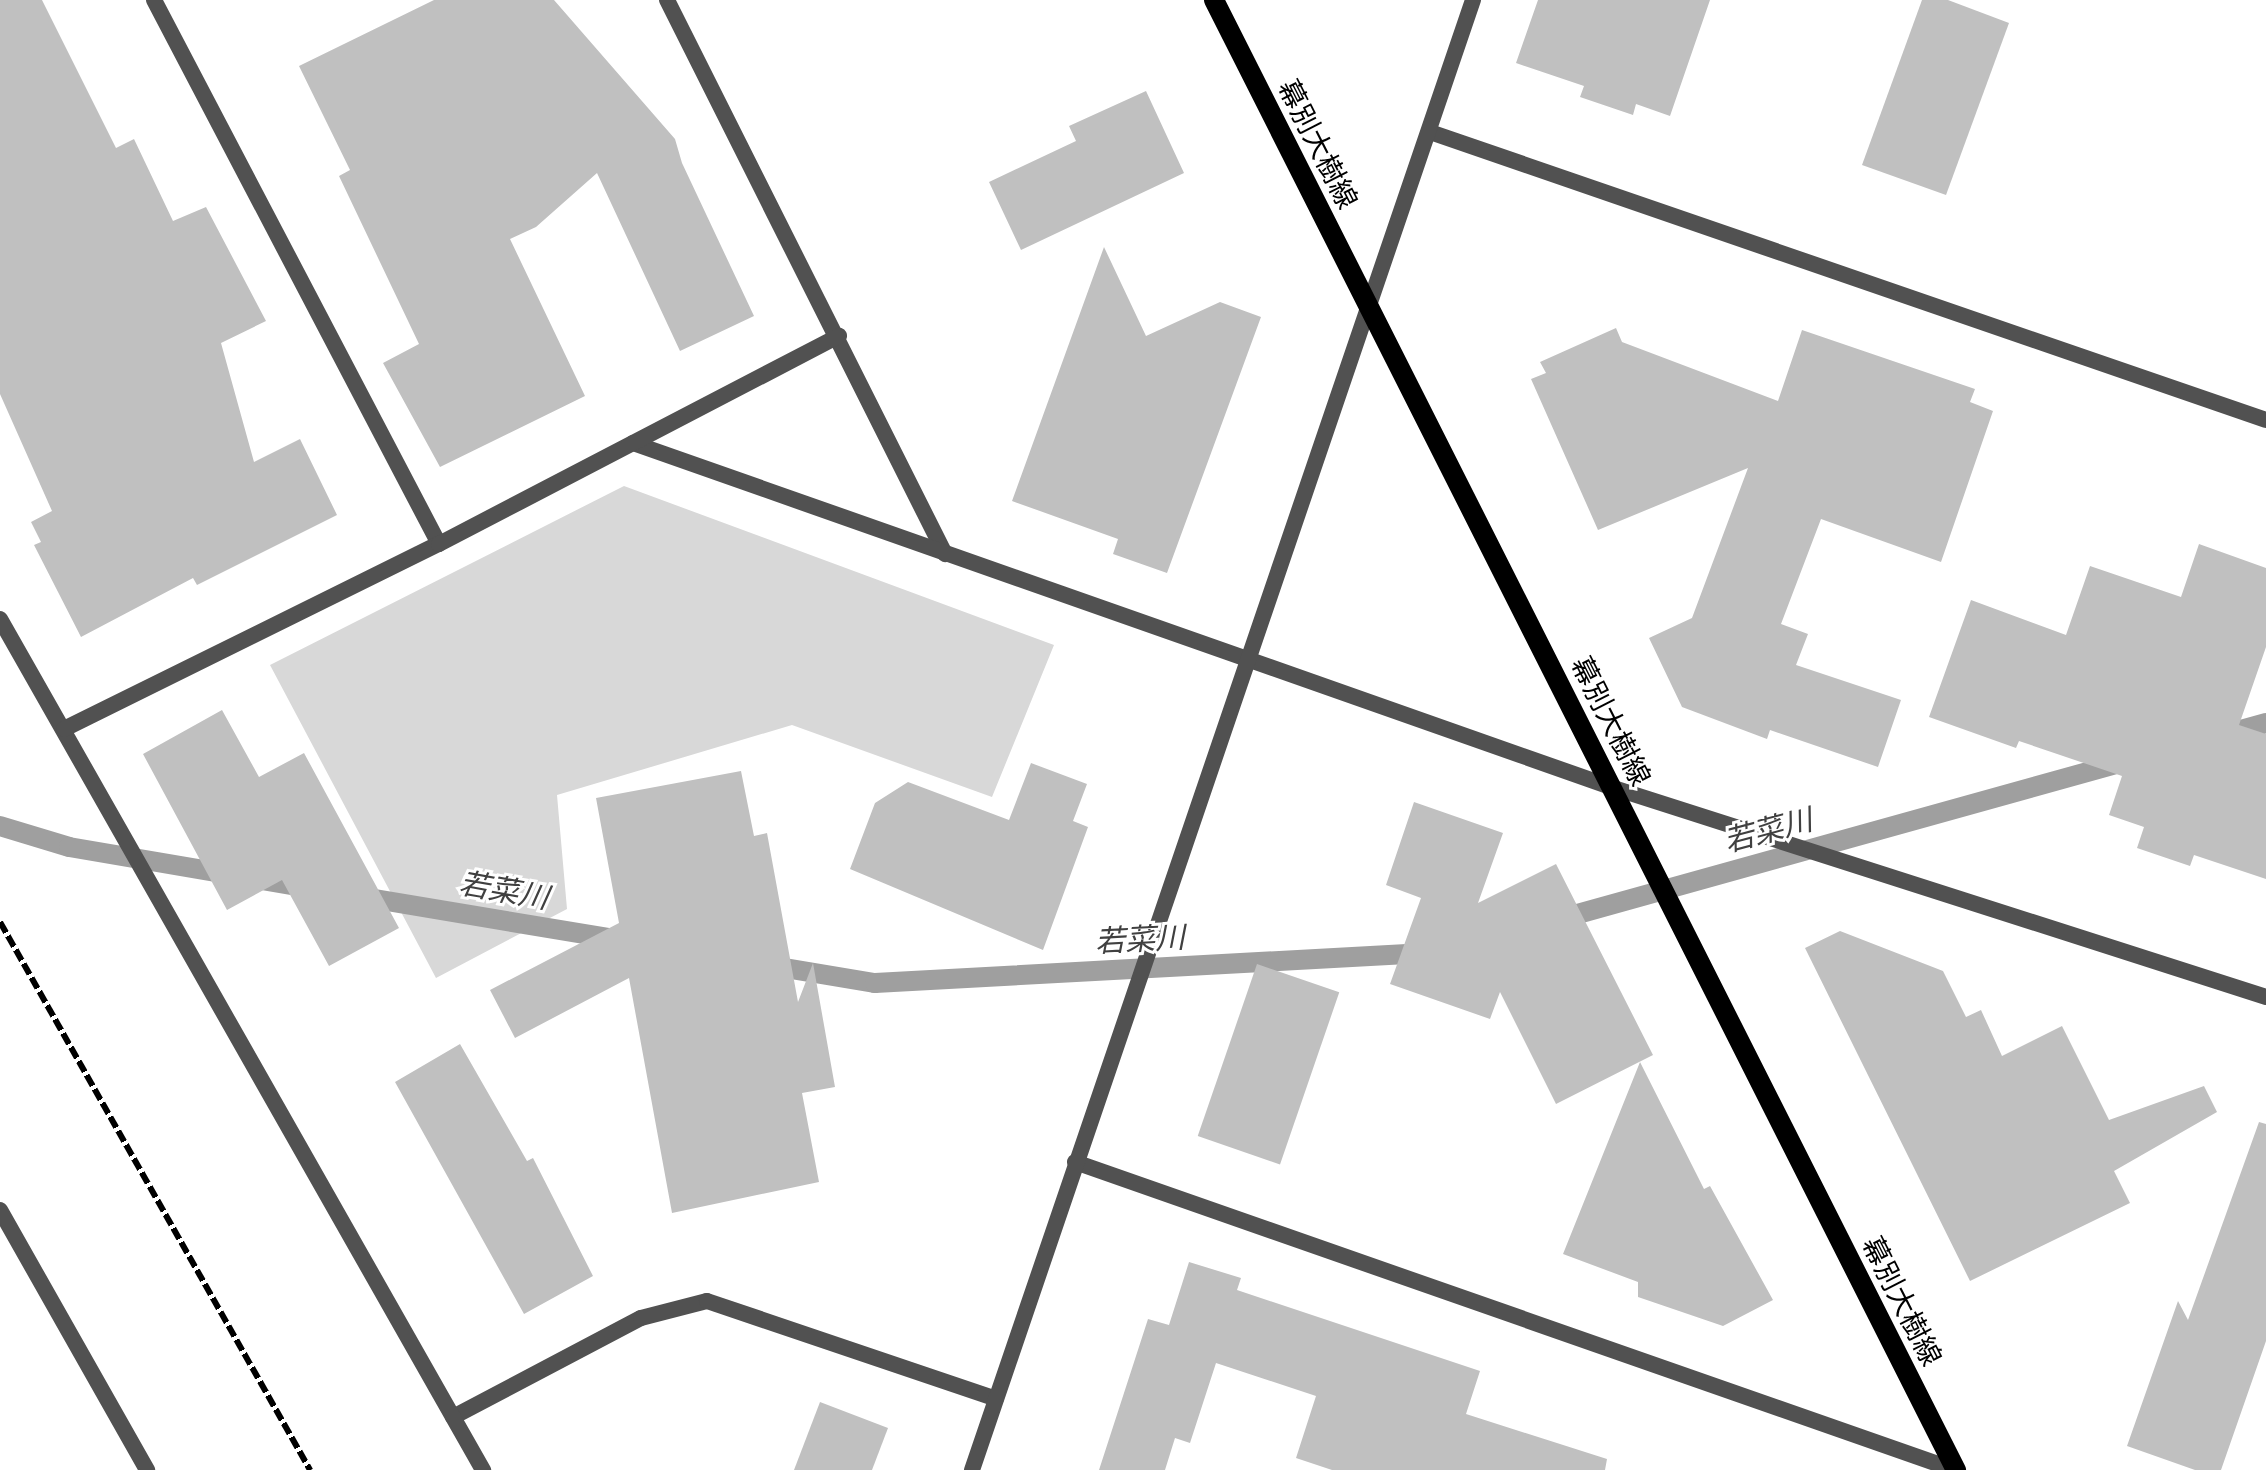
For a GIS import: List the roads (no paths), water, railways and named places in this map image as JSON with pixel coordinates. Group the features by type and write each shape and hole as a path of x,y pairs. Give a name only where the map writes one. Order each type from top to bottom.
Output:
{"main road":[{"name":"幕別大樹線","path":"1214,0 1614,788 1955,1470"}],"street":[{"path":"154,0 439,544"},
{"path":"667,0 839,336 945,554"},
{"path":"972,1470 1473,0"},
{"path":"1430,132 2266,420"},
{"path":"64,729 439,544 839,336"},
{"path":"633,443 1614,788 2266,997"},
{"path":"0,619 483,1470"},
{"path":"1075,1162 1955,1470"},
{"path":"0,1210 5,1232 147,1470"},
{"path":"453,1417 641,1318 707,1301 996,1399"}],"waterway":[{"name":"若菜川","path":"2223,735 2266,723"},
{"name":"若菜川","path":"1556,920 2127,761"},
{"name":"若菜川","path":"0,826 69,847 309,888"},
{"name":"若菜川","path":"357,896 621,940"},
{"name":"若菜川","path":"767,965 875,983 1425,953"}],"railway":[{"path":"0,922 310,1470"}]}
